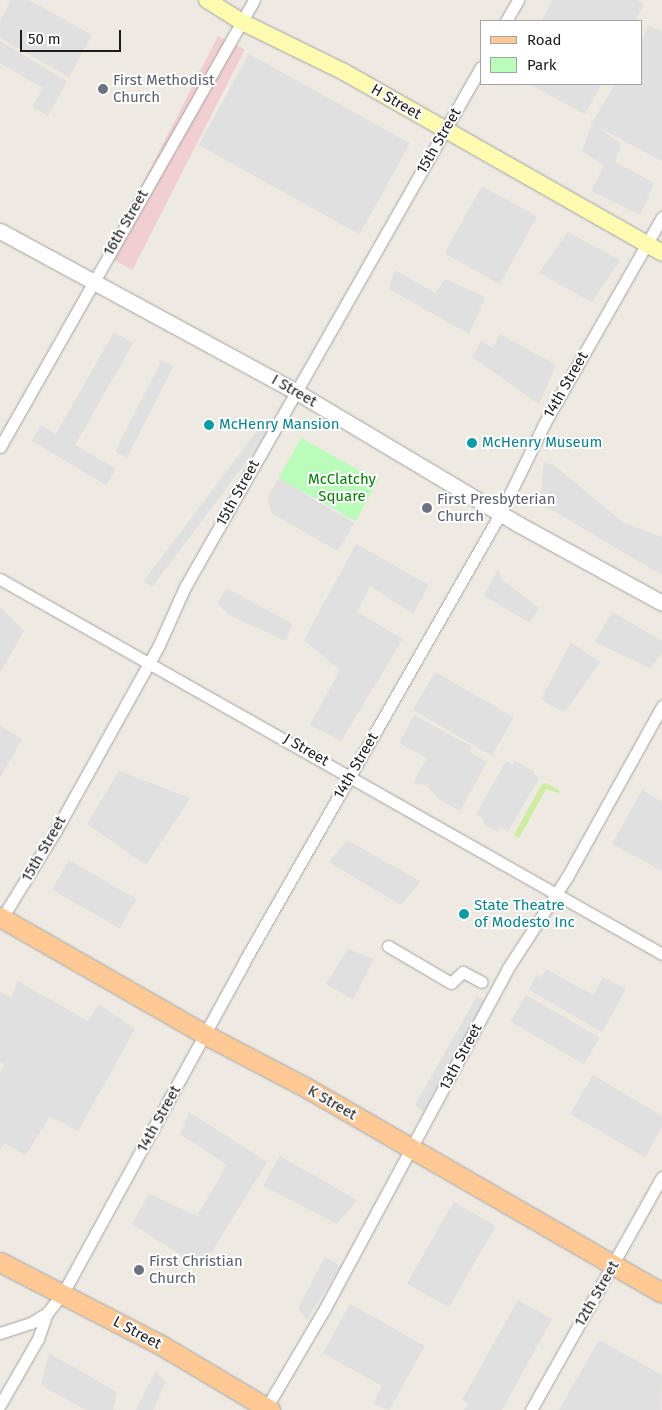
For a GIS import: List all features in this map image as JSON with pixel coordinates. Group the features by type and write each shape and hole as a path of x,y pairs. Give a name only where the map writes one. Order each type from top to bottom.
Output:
{"main road":[{"name":"H Street","path":"207,0 242,22 344,72 662,253"},
{"name":"K Street","path":"1,919 206,1035 308,1088 411,1150 662,1293"},
{"name":"L Street","path":"2,1260 161,1345 267,1409"}],"street":[{"name":"16th Street","path":"0,447 254,0"},
{"path":"507,20 518,0"},
{"name":"15th Street","path":"1,919 55,832 148,663 185,587 295,390 480,69"},
{"name":"14th Street","path":"0,1333 31,1323 47,1313 63,1293 350,776 500,514 544,424 662,217"},
{"name":"I Street","path":"0,231 295,390 500,514 602,573 662,603"},
{"name":"J Street","path":"0,579 662,954"},
{"name":"13th Street","path":"267,1409 325,1308 508,968 556,893 662,706"},
{"path":"388,946 451,983 464,972 482,982"},
{"name":"12th Street","path":"531,1410 662,1177"},
{"name":"14th Street","path":"0,1405 38,1339 47,1313"}],"shaded area":[{"path":"11,0 29,0 92,35 69,77 0,38 0,21"},
{"path":"553,0 637,0 644,4 636,20 542,20"},
{"path":"649,25 662,32 662,161 596,126 621,144 615,162 654,183 640,215 591,191 604,166 582,151 592,123 614,85 642,85 642,38"},
{"path":"218,36 245,50 133,270 106,256"},
{"path":"0,41 67,81 48,116 32,107 43,88 0,63"},
{"path":"249,54 410,143 360,234 199,145"},
{"path":"531,85 600,85 585,114"},
{"path":"482,186 537,217 500,284 445,253"},
{"path":"568,232 620,260 592,302 539,273"},
{"path":"395,270 435,293 445,279 485,297 469,334 389,289"},
{"path":"114,332 133,343 75,445 116,469 106,485 32,441 41,425 56,434"},
{"path":"500,334 556,365 539,404 472,357 481,341 493,348"},
{"path":"162,360 174,366 127,458 115,452"},
{"path":"266,419 274,425 152,587 144,581"},
{"path":"544,462 555,466 624,523 662,537 662,575 540,503"},
{"path":"279,478 354,523 338,551 271,513 268,497"},
{"path":"356,544 429,585 413,614 370,586 357,612 403,639 341,741 310,725 340,670 304,640"},
{"path":"498,569 502,580 539,608 530,623 484,596"},
{"path":"226,588 293,624 285,641 229,615 218,604"},
{"path":"0,607 24,631 0,673"},
{"path":"612,612 662,641 662,653 650,668 595,642"},
{"path":"571,643 600,662 566,711 561,711 541,699"},
{"path":"435,672 514,718 492,756 413,710"},
{"path":"414,715 472,747 470,752 487,762 460,811 440,800 426,785 413,784 427,758 399,743"},
{"path":"0,726 22,739 0,778"},
{"path":"514,760 535,772 533,774 539,778 508,832 501,828 498,832 484,824 484,819 476,814 506,761 514,765"},
{"path":"119,771 190,798 146,865 87,824"},
{"path":"642,790 662,802 662,871 612,844"},
{"path":"347,840 421,881 401,905 329,862"},
{"path":"69,860 137,899 120,928 52,889"},
{"path":"348,949 374,959 353,1000 326,984"},
{"path":"546,969 593,995 603,977 626,989 602,1032 529,990 536,976 541,977"},
{"path":"18,981 88,1021 99,1004 135,1029 78,1131 50,1116 26,1155 4,1143 0,1150 0,1074 5,1065 0,1062 0,992 11,997"},
{"path":"526,995 600,1038 584,1064 511,1022"},
{"path":"477,996 485,1000 423,1112 415,1105"},
{"path":"593,1075 662,1116 662,1127 645,1157 570,1114"},
{"path":"189,1112 267,1162 202,1268 132,1224 149,1194 197,1216 227,1165 180,1134"},
{"path":"280,1156 357,1200 337,1224 263,1186"},
{"path":"454,1202 496,1226 449,1307 407,1283"},
{"path":"325,1257 340,1266 307,1320 298,1309"},
{"path":"518,1300 552,1319 502,1410 464,1410 468,1403 462,1400"},
{"path":"350,1304 425,1346 389,1410 373,1404 382,1386 323,1353"},
{"path":"599,1340 662,1375 661,1410 559,1410"},
{"path":"49,1353 117,1392 113,1410 86,1410 41,1385"},
{"path":"156,1371 166,1382 153,1410 136,1410"}],"green space":[{"name":"McClatchy Square","path":"301,438 378,481 356,521 279,478"},
{"path":"546,783 559,790 559,793 546,789 519,838 514,835 542,784"}],"place":[{"name":"First Methodist Church","path":"103,89"},
{"name":"McHenry Mansion","path":"209,425"},
{"name":"McHenry Museum","path":"472,443"},
{"name":"First Presbyterian Church","path":"427,508"},
{"name":"State Theatre of Modesto Inc","path":"464,914"},
{"name":"First Christian Church","path":"139,1270"}]}
